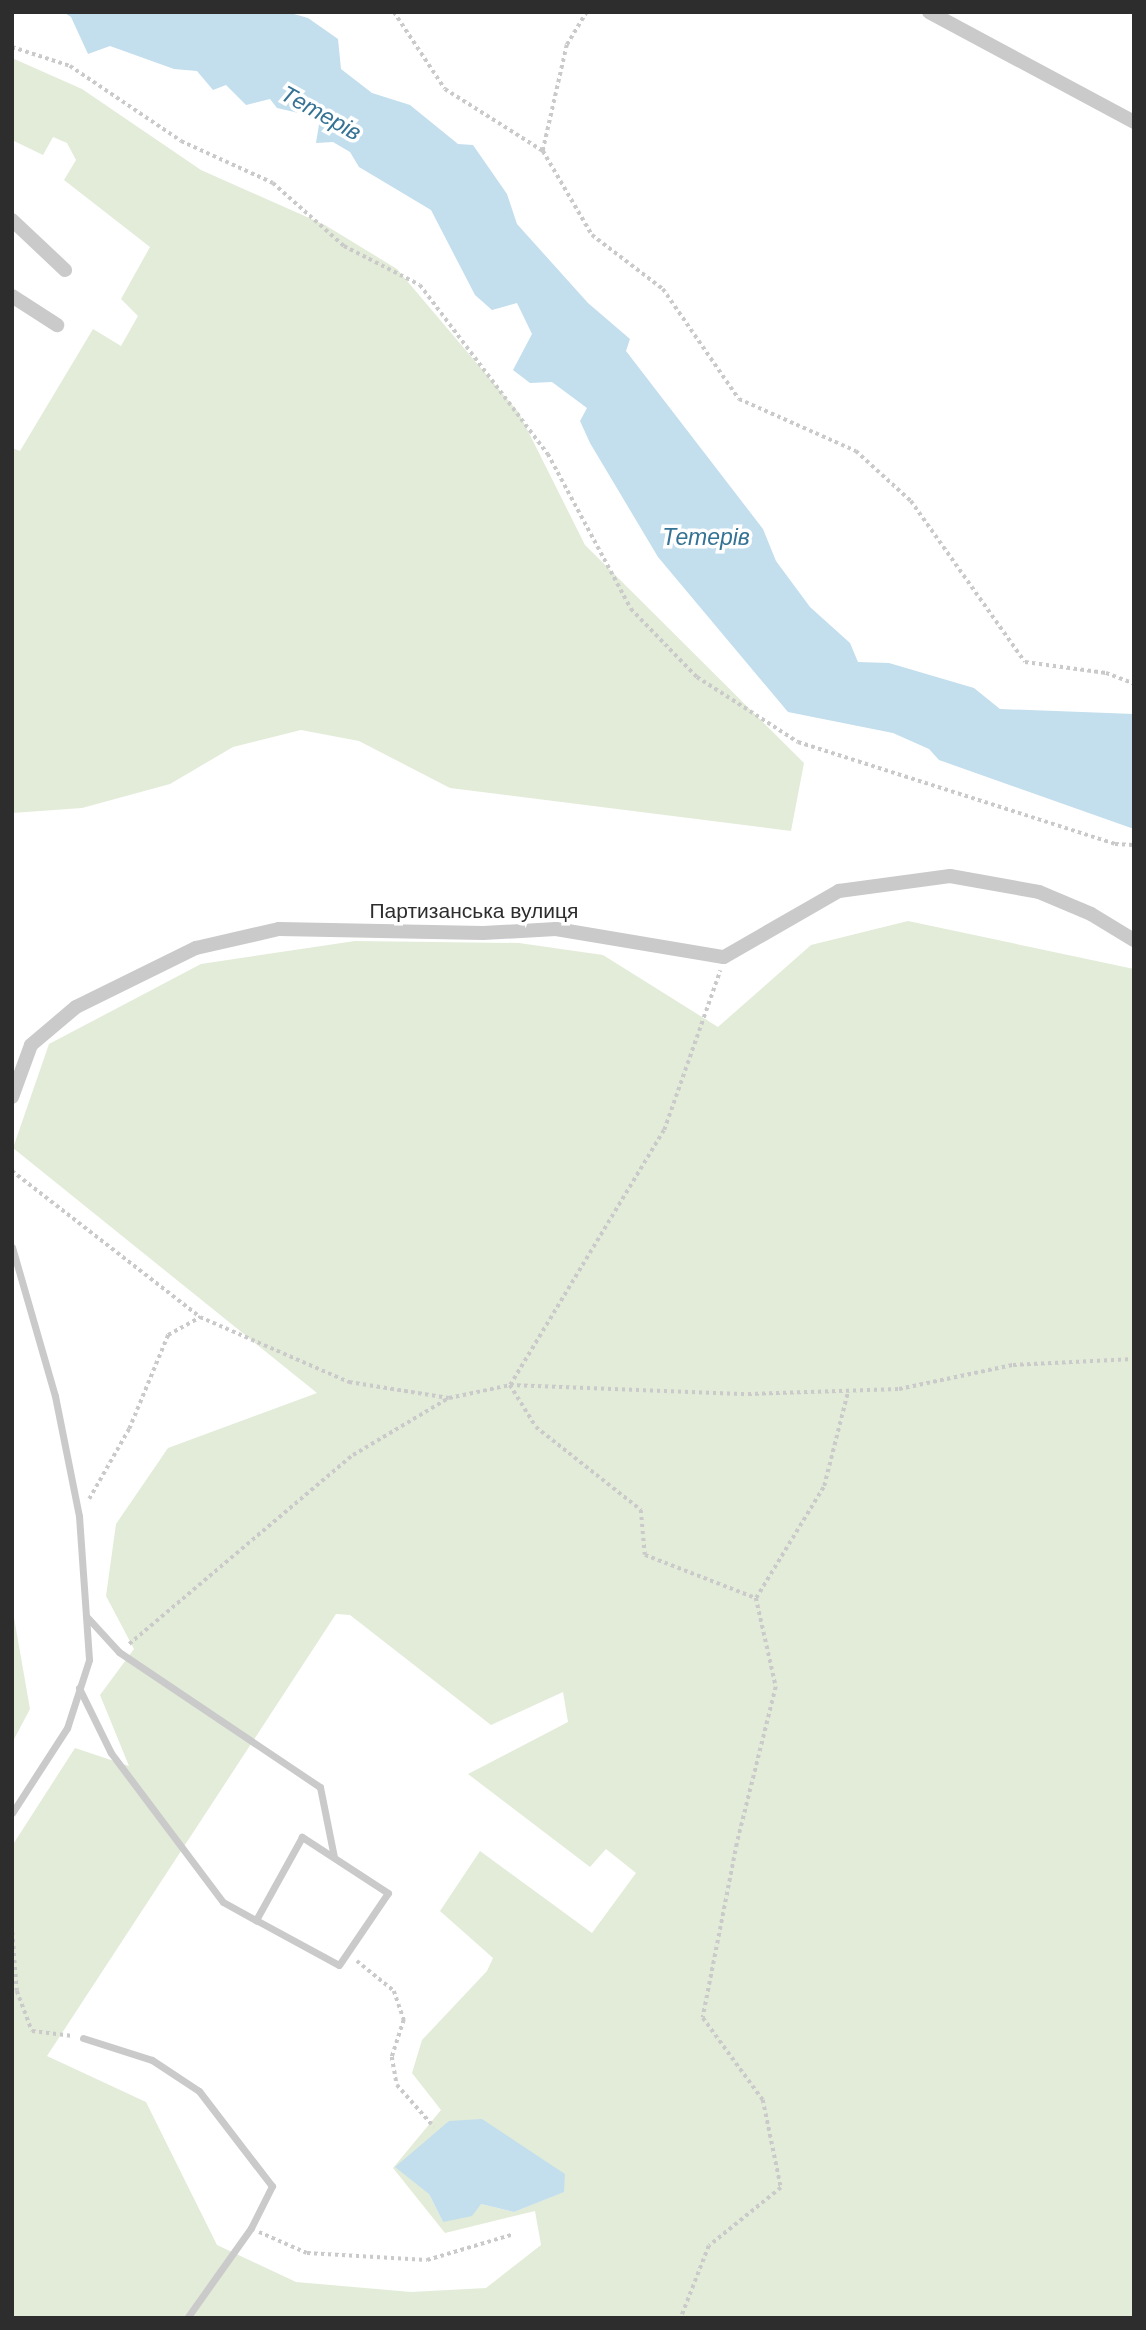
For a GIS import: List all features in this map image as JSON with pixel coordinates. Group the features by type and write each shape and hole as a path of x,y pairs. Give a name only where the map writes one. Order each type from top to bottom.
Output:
{"street":[{"path":"929,12 1134,122"},
{"path":"12,219 65,270"},
{"path":"12,296 57,325"},
{"path":"724,957 839,891 950,876 1039,892 1091,914 1134,940"},
{"name":"Партизанська вулиця","path":"12,1097 31,1045 76,1007 196,948 279,929 483,933 556,929 724,957"}],"lane":[{"path":"12,1247 55,1396 79,1516 89,1660 67,1728 12,1813"},
{"path":"86,1617 119,1652 320,1787 334,1857"},
{"path":"79,1688 111,1753 190,1863 223,1902 256,1920 339,1965 388,1893 302,1837 256,1920"},
{"path":"83,2038 152,2060 198,2091 272,2186 251,2228 187,2318"}],"path":[{"path":"394,12 445,89 543,151 592,235 663,289 739,400 856,451 911,501 1025,662 1106,673 1134,684"},
{"path":"543,151 567,45 587,12"},
{"path":"12,47 70,66 181,141 273,183 344,247 420,285 548,454 631,609 697,677 798,742 1115,844 1134,845"},
{"path":"510,1385 664,1130 724,957"},
{"path":"12,1171 200,1317 349,1382 449,1398"},
{"path":"79,1516 129,1429 169,1335 200,1317"},
{"path":"119,1652 353,1455 449,1398 510,1385 748,1394 899,1389 1013,1365 1134,1359"},
{"path":"510,1385 536,1427 640,1510 645,1555 756,1598"},
{"path":"681,2318 709,2246 781,2188 763,2100 703,2018 737,1844 776,1687 756,1598 824,1486 849,1391"},
{"path":"12,1925 17,1991 32,2031 83,2038"},
{"path":"347,1954 394,1991 404,2020 392,2057 397,2085 434,2127"},
{"path":"251,2228 307,2253 427,2260 510,2235"}],"green space":[{"path":"12,58 82,89 201,170 325,225 397,269 519,413 585,545 804,763 791,831 450,788 359,741 301,730 233,747 170,784 82,808 12,813 12,448 20,451 93,329 121,346 138,316 121,299 150,247 64,180 76,160 67,143 53,137 43,155 12,140"},
{"path":"908,921 1134,969 1134,2318 12,2318 12,1846 75,1748 129,1766 100,1695 134,1649 106,1596 116,1524 168,1448 317,1393 13,1148 49,1044 201,964 355,941 519,943 603,955 718,1027 811,945","holes":["336,1614 350,1615 491,1725 563,1692 568,1722 468,1774 590,1867 606,1849 636,1873 592,1933 480,1851 440,1911 493,1958 487,1971 422,2040 412,2073 441,2110 393,2168 445,2233 535,2211 541,2245 486,2288 411,2292 296,2282 217,2245 146,2102 47,2056","563,2192 514,2212 481,2204 443,2222 429,2194"]},
{"path":"12,1606 30,1709 12,1743"}],"water":[{"name":"Тетерів","path":"63,12 287,12 308,18 338,39 341,69 372,93 410,105 458,144 473,145 507,194 517,224 588,303 630,339 626,351 763,529 776,561 810,607 850,643 858,662 889,663 974,688 1000,709 1134,714 1134,829 939,760 929,749 893,733 788,712 658,557 590,443 580,421 587,408 552,382 530,383 513,370 532,334 517,303 492,310 475,295 431,210 359,167 350,152 333,142 316,143 320,118 277,108 270,99 246,105 226,85 213,90 197,71 174,69 110,46 88,54 71,17"},
{"path":"482,2119 565,2174 564,2192 514,2212 481,2204 472,2216 443,2222 429,2194 395,2167 449,2121"}]}
